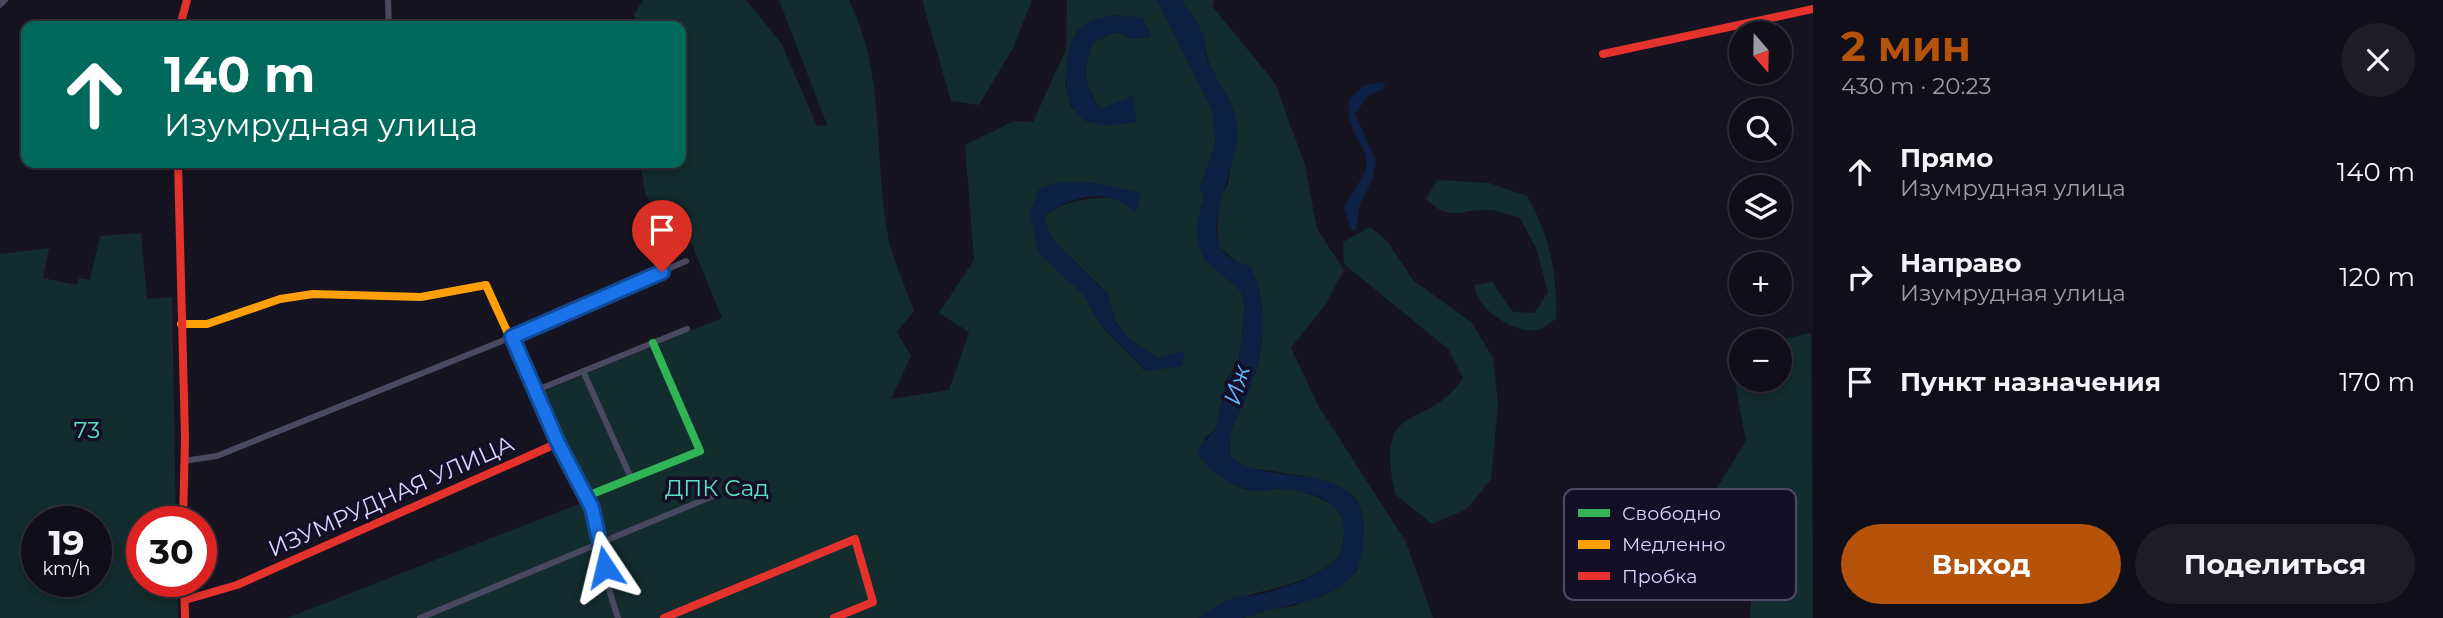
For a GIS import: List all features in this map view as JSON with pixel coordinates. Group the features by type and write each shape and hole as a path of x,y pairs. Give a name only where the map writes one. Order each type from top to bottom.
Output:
{"street":[{"path":"0,5 5,0"},
{"path":"181,21 187,0"},
{"path":"388,0 388,21"},
{"path":"1603,54 1813,9"},
{"path":"178,168 183,506"},
{"path":"184,461 216,456 512,337 686,261"},
{"path":"181,324 207,324 280,299 313,294 394,294 421,297 486,285 537,390 558,443 597,520 610,593 618,618"},
{"path":"537,390 687,329"},
{"path":"587,496 699,452 653,343"},
{"path":"583,371 631,478"},
{"name":"ИЗУМРУДНАЯ УЛИЦА","path":"185,600 237,585 558,443"},
{"path":"420,618 713,496"},
{"path":"664,618 855,539 873,602 834,618"},
{"path":"185,597 185,618"}],"green space":[{"name":"ДПК Сад","path":"643,0 746,0 781,43 817,126 827,125 779,0 849,0 868,55 873,84 889,240 914,311 897,332 911,356 891,399 949,390 969,332 939,313 974,260 965,145 1014,121 1033,122 1066,49 1067,0 1157,0 1213,112 1216,144 1201,184 1204,197 1200,209 1204,259 1241,291 1245,305 1239,360 1228,377 1215,430 1205,438 1201,459 1224,479 1241,488 1295,490 1338,507 1344,531 1340,556 1307,578 1233,600 1199,618 287,618 589,500 544,391 722,318 690,240 646,196 641,168 686,168 686,21 637,21 634,15","holes":["1116,15 1142,19 1151,36 1132,39 1117,32 1093,42 1088,55 1086,77 1092,95 1111,125 1086,121 1071,107 1065,83 1069,56","1094,183 1112,198 1076,201 1043,217 1052,239 1107,293 1115,321 1130,340 1158,358 1184,351 1182,365 1145,371 1099,323 1084,295 1039,253 1030,213"]},
{"path":"922,0 1032,0 1013,48 979,105 951,101"},
{"path":"1181,0 1214,0 1212,6 1275,83 1305,165 1317,229 1344,270 1325,305 1291,348 1319,407 1406,542 1433,618 1244,618 1269,609 1294,606 1356,572 1363,543 1363,520 1357,501 1345,490 1310,478 1249,467 1230,455 1232,430 1258,363 1262,311 1256,279 1249,266 1238,263 1218,246 1218,201 1228,184 1237,128 1232,106 1210,67 1202,33"},
{"path":"1437,180 1489,183 1527,196 1541,225 1554,271 1556,319 1537,330 1517,328 1497,318 1481,302 1475,285 1492,282 1513,312 1534,313 1548,292 1536,248 1520,218 1491,210 1448,213 1434,206 1426,199"},
{"path":"1370,227 1387,241 1413,280 1472,323 1493,358 1498,404 1491,479 1467,509 1432,524 1395,494 1390,463 1392,442 1398,429 1449,395 1463,378 1448,349 1344,264 1343,242"},
{"name":"73","path":"141,233 147,299 172,297 176,506 126,506 126,597 177,597 178,618 0,618 0,254 49,248 43,278 77,285 79,278 90,280 100,236"},
{"path":"1811,333 1813,618 1750,618 1751,600 1796,600 1796,489 1716,489 1746,441 1737,392 1792,392 1792,337"}],"water":[{"name":"Иж","path":"1157,0 1181,0 1195,20 1202,32 1209,63 1230,103 1237,126 1232,163 1216,226 1219,244 1229,257 1249,266 1256,279 1262,311 1262,329 1258,363 1232,430 1230,455 1259,470 1335,484 1349,493 1359,506 1362,518 1361,557 1344,584 1317,598 1242,618 1199,618 1226,600 1279,589 1319,572 1338,557 1344,533 1338,511 1321,497 1279,489 1247,489 1213,471 1197,450 1215,430 1229,377 1239,360 1245,305 1241,291 1204,259 1198,243 1197,223 1204,197 1200,191 1201,184 1216,144 1213,112"},
{"path":"1116,15 1142,18 1151,36 1132,39 1116,32 1093,42 1087,60 1086,77 1094,101 1100,109 1133,96 1136,122 1099,124 1078,115 1072,105 1066,80 1068,53 1081,28 1095,20"},
{"path":"1386,82 1382,90 1368,96 1355,114 1376,161 1372,180 1360,204 1356,230 1351,231 1344,207 1365,172 1366,160 1350,121 1349,99 1365,85"},
{"path":"1059,182 1094,183 1141,193 1136,212 1114,199 1093,196 1066,203 1043,217 1052,239 1107,294 1115,322 1130,340 1158,358 1184,351 1182,366 1146,371 1099,323 1084,295 1039,253 1030,213 1039,189"}],"traffic: fast":[{"path":"587,496 700,451 653,343"}],"traffic: slow":[{"path":"181,324 207,324 280,299 313,294 421,297 486,285 525,371"}],"traffic: jam":[{"path":"181,21 187,0"},
{"path":"1603,54 1813,9"},
{"path":"178,168 185,438 183,506"},
{"path":"185,600 237,585 558,443 525,371"},
{"path":"664,618 855,539 873,602 834,618"},
{"path":"184,597 185,618"}],"route":[{"path":"605,567 597,520 558,443 512,337 662,272"}]}
